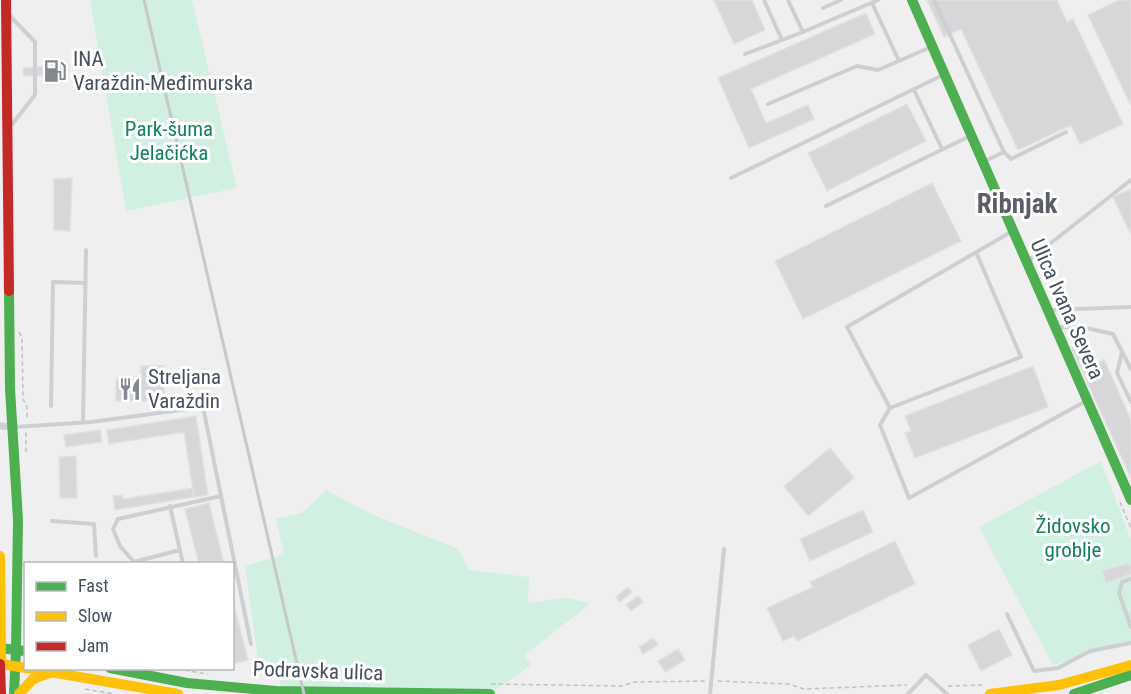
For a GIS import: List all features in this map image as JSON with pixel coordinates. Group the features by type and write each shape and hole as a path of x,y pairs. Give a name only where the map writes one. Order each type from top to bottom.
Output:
{"main road":[{"path":"6,0 10,389 15,427 18,602 23,668 14,694"},
{"name":"Ulica Ivana Severa","path":"912,0 1087,401 1125,500"},
{"path":"0,555 1,694"},
{"path":"18,602 24,618"},
{"path":"1,648 21,651"},
{"path":"1074,694 1099,690 1131,663"},
{"path":"1,664 23,668"},
{"path":"34,670 178,694"},
{"name":"Podravska ulica","path":"116,670 187,683 276,691 490,694"},
{"path":"19,694 33,679 50,673"},
{"path":"990,694 1113,676 1131,676"}],"street":[{"path":"0,426 15,427"}],"lane":[{"path":"764,0 782,40"},
{"path":"788,0 803,33"},
{"path":"823,8 841,0"},
{"path":"745,54 803,33 878,0"},
{"path":"934,0 1004,152 1011,159 1066,132"},
{"path":"872,3 899,61"},
{"path":"6,13 35,42 35,95 8,130"},
{"path":"768,104 857,66 878,70 932,46"},
{"path":"731,178 944,75"},
{"path":"914,90 942,149"},
{"path":"826,206 970,136"},
{"path":"982,163 1004,152"},
{"path":"1025,263 1131,180"},
{"path":"890,408 847,327 1011,231"},
{"path":"83,421 86,250"},
{"path":"976,252 1021,357 890,408 880,425 909,498 1087,401"},
{"path":"51,405 53,282 85,283"},
{"path":"1046,310 1131,307"},
{"path":"1053,326 1086,328 1113,334 1131,369"},
{"path":"1122,351 1117,373 1131,402"},
{"path":"15,427 203,407 251,644"},
{"path":"180,550 134,562 114,537 113,529 118,519 221,496"},
{"path":"170,506 183,562"},
{"path":"52,521 94,524 96,556"},
{"path":"710,694 724,549"},
{"path":"1131,579 1122,582 1119,594 1131,627"},
{"path":"1007,614 1034,671 1058,668 1090,651 1131,643"},
{"path":"908,694 926,675 947,694"}],"path":[{"path":"22,337 23,399 27,407"},
{"path":"1125,500 1131,528"},
{"path":"177,670 214,675"},
{"path":"483,684 622,686 635,682 711,681 728,684 789,684 814,689 897,687 912,683"},
{"path":"86,689 114,694"}],"green space":[{"name":"Park-šuma Jelačićka","path":"90,0 192,0 237,188 126,211"},
{"name":"Židovsko groblje","path":"1101,461 1131,540 1131,642 1053,665 979,527"},
{"path":"326,490 369,513 458,549 469,570 529,577 528,603 566,598 591,603 525,655 531,665 489,694 283,694 278,675 260,675 245,566 284,554 276,519 302,513"}],"building":[{"path":"714,0 752,0 765,30 734,44"},
{"path":"927,0 1057,0 1067,22 1073,19 1123,124 1080,144 1071,125 1018,150 961,29 944,37"},
{"path":"1119,0 1131,0 1131,106 1088,15"},
{"path":"866,13 875,34 751,89 766,123 808,105 814,119 749,148 718,78"},
{"name":"INA Varaždin-Međimurska","path":"61,60 61,77 50,77 49,61"},
{"path":"49,66 50,75 24,76 23,68"},
{"path":"907,104 926,141 827,191 808,153"},
{"path":"72,178 70,231 54,230 54,179"},
{"path":"932,183 961,241 803,319 775,261"},
{"path":"1131,189 1131,235 1113,197"},
{"path":"1086,340 1096,363 1104,359 1131,420 1131,478 1071,347"},
{"path":"141,366 164,366 164,401 116,401 116,380 141,380"},
{"path":"1033,366 1048,407 915,458 905,433 911,431 905,416"},
{"path":"196,416 208,495 194,497 184,432 109,444 107,430"},
{"path":"100,430 102,442 66,447 64,435"},
{"path":"830,448 854,478 808,516 784,486"},
{"path":"76,456 77,498 60,498 59,457"},
{"path":"193,488 194,497 115,510 113,496 122,495 123,499"},
{"path":"209,503 224,562 198,562 185,509"},
{"path":"863,510 873,532 810,561 800,539"},
{"path":"895,541 915,584 797,641 794,636 783,641 767,608 813,587 810,582"},
{"path":"1128,563 1131,566 1131,574 1106,583 1102,571"},
{"path":"628,587 632,592 620,602 616,597"},
{"path":"638,596 643,602 631,611 626,605"},
{"path":"234,605 248,660 234,664"},
{"path":"999,629 1012,655 981,671 968,645"},
{"path":"653,638 658,645 643,654 639,647"},
{"path":"678,649 685,660 665,672 658,661"}],"railway":[{"path":"144,0 304,694"}],"traffic: fast":[{"path":"912,0 1131,500"},
{"path":"9,291 10,389 18,520 16,650 24,651"},
{"path":"0,648 16,650 14,694"},
{"path":"120,670 187,683 276,691 490,694"},
{"path":"1074,694 1131,675"}],"traffic: slow":[{"path":"0,556 1,664 24,668"},
{"path":"990,694 1059,685 1131,665"},
{"path":"39,670 178,694"},
{"path":"19,694 33,679 50,673"}],"traffic: jam":[{"path":"6,0 9,291"},
{"path":"0,664 1,694"}],"place":[{"name":"INA Varaždin-Međimurska","path":"55,71"},
{"name":"Streljana Varaždin","path":"130,389"}],"district":[{"name":"Ribnjak","path":"1017,204"}]}
